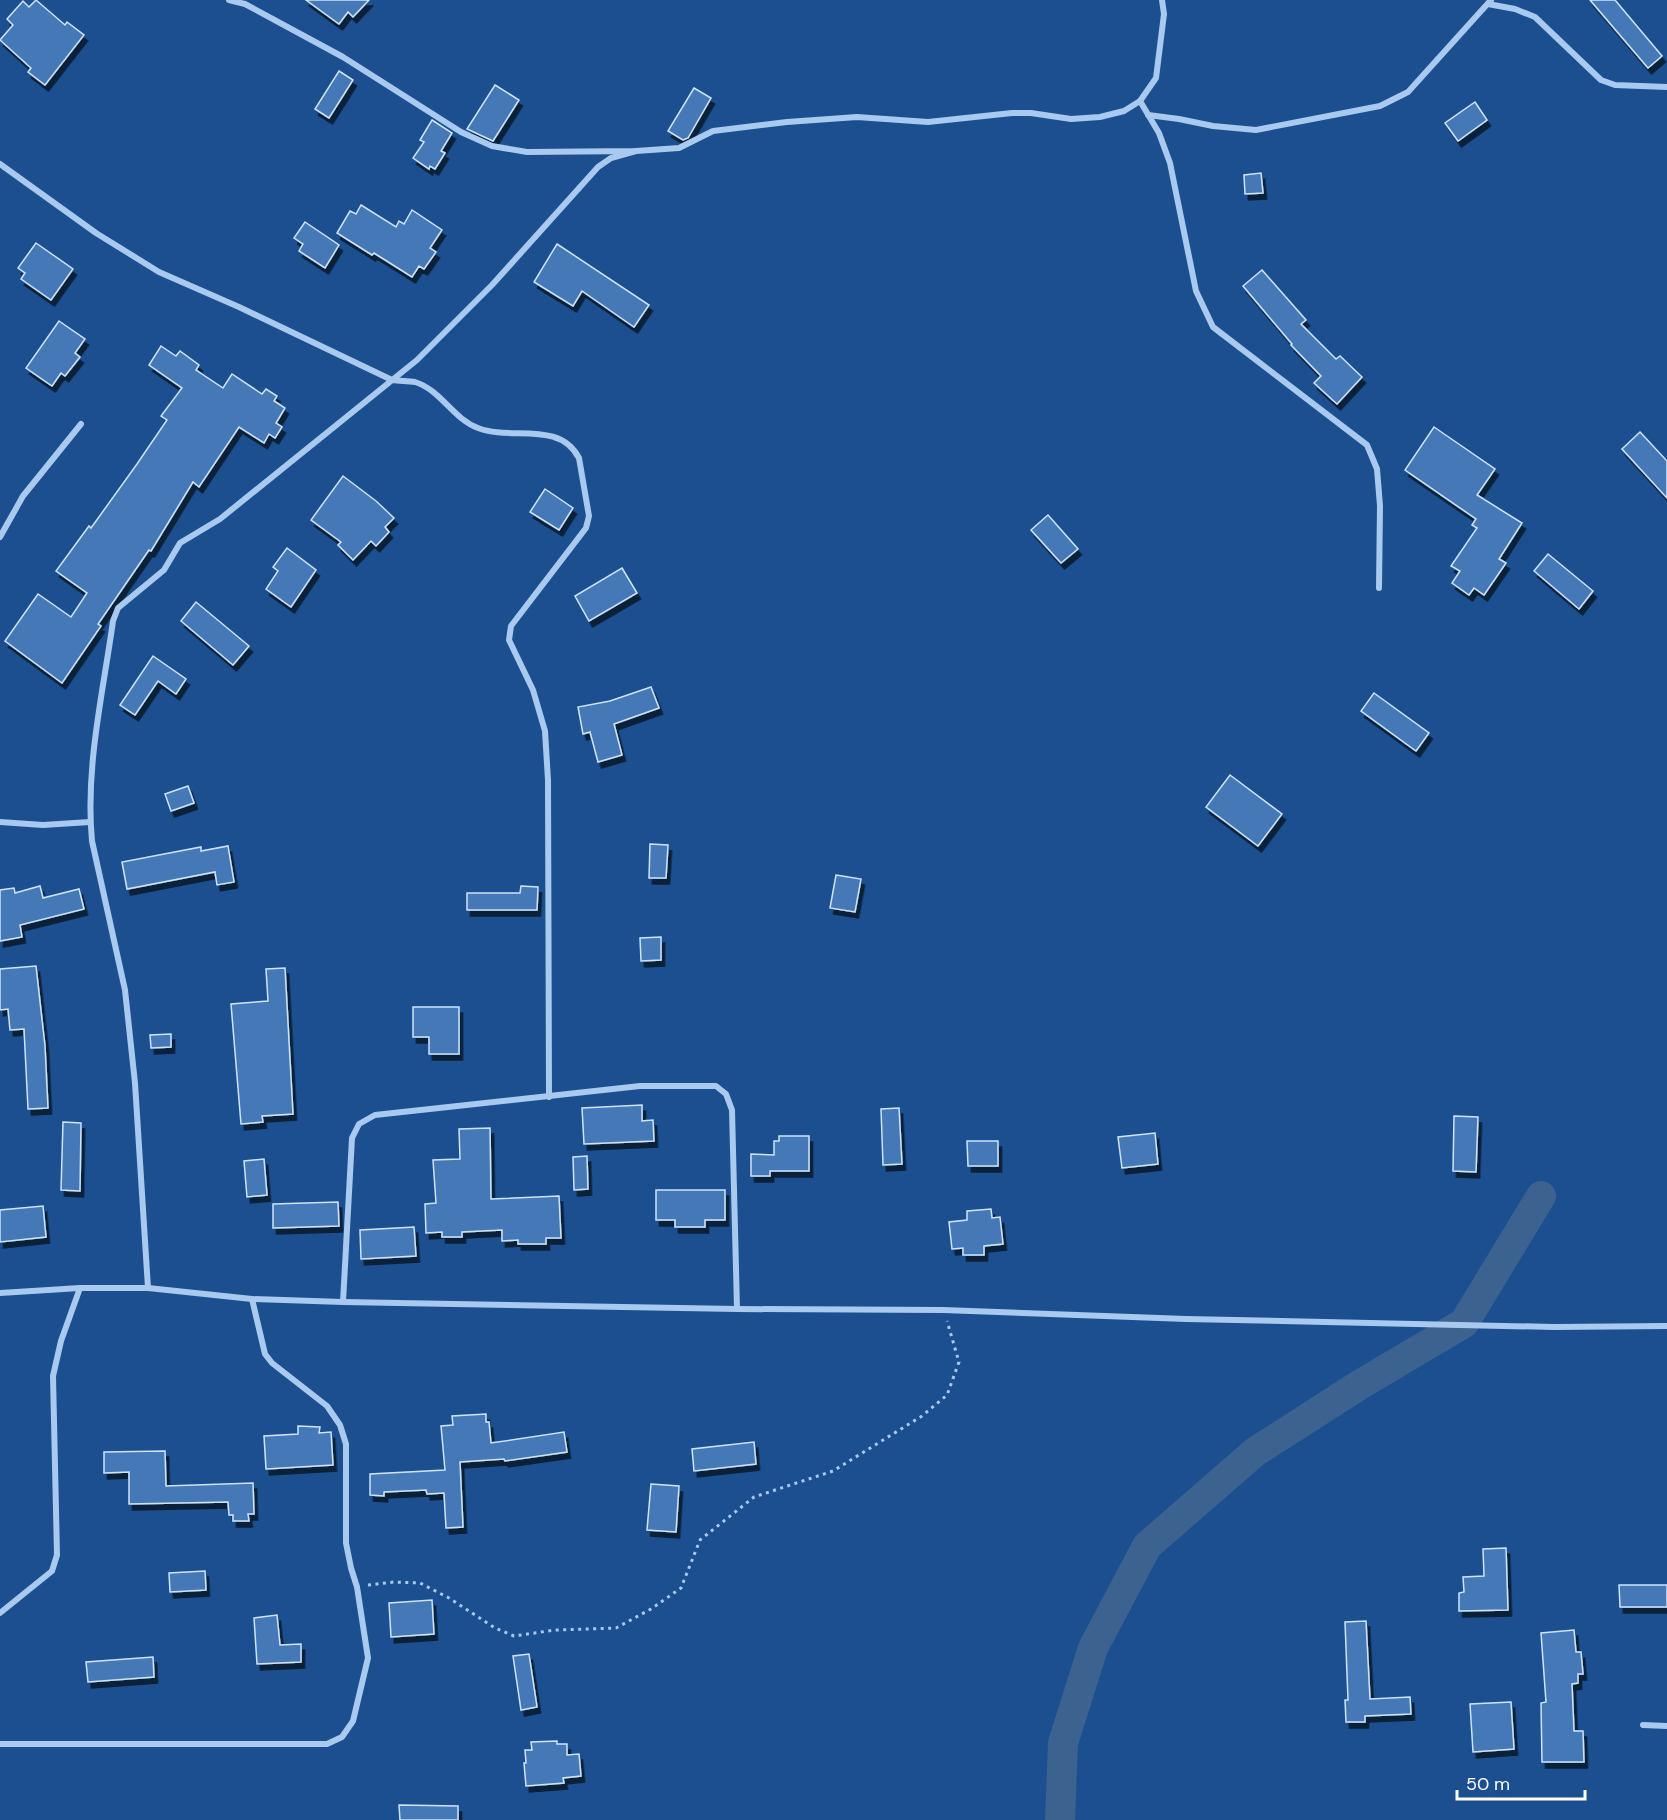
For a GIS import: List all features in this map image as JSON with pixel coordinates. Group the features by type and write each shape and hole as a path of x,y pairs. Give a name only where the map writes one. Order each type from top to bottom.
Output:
{"street":[{"path":"229,0 245,4 343,57 460,132 492,146 527,152 636,151 679,148 713,130 857,117 928,123 1012,112 1071,119 1100,117 1124,111 1140,101 1156,78 1164,14 1162,0"},
{"path":"1148,115 1213,126 1256,130 1380,106 1408,92 1490,2 1535,17 1601,80 1615,85 1667,87"},
{"path":"1140,101 1159,133 1170,163 1196,291 1213,327 1367,445 1377,469 1380,506 1379,588"},
{"path":"148,1288 135,1083 124,990 92,841 90,822 90,796 96,738 113,621 118,608 164,570 180,543 220,519 417,360 492,285 598,167 611,158 636,151"},
{"path":"0,164 96,233 159,272 239,307 392,380 414,382 424,386 458,416 478,429 547,435 567,442 579,458 589,516 586,528 511,626 508,640 533,690 545,732 549,791 549,1097"},
{"path":"0,537 23,496 81,424"},
{"path":"0,822 43,825 90,822"},
{"path":"343,1302 352,1138 359,1124 375,1115 640,1086 716,1086 726,1094 732,1110 737,1309"},
{"path":"0,1613 52,1571 55,1565 57,1514 53,1376 61,1341 80,1288"},
{"path":"0,1293 80,1288 148,1288 252,1299 343,1302 943,1310 1197,1319 1554,1327 1667,1326"},
{"path":"0,1744 327,1744 342,1737 353,1721 368,1658 357,1587 346,1543 346,1444 340,1425 327,1406 272,1363 265,1354 252,1299"},
{"path":"1643,1725 1667,1726"}],"path":[{"path":"357,1587 394,1581 420,1583 449,1598 495,1628 514,1636 555,1630 616,1628 651,1609 681,1588 700,1540 754,1497 833,1471 922,1416 947,1395 959,1362 943,1310"}],"building":[{"path":"36,0 65,25 67,22 84,35 45,85 28,72 31,68 0,40 13,25 7,19 23,1 29,7"},
{"path":"306,0 369,0 353,17 348,12 339,24"},
{"path":"1590,0 1615,0 1662,56 1648,68"},
{"path":"339,71 353,80 329,118 315,109"},
{"path":"495,85 519,100 493,141 467,129"},
{"path":"694,88 711,98 688,138 683,140 668,131"},
{"path":"1475,102 1487,120 1458,141 1445,123"},
{"path":"432,120 452,133 441,151 445,153 435,169 430,166 429,169 413,158 424,142 420,140"},
{"path":"1261,173 1263,193 1245,194 1244,175"},
{"path":"361,205 396,227 399,221 404,224 412,210 442,230 430,248 436,252 424,269 419,266 412,277 337,233 350,211 356,214"},
{"path":"305,222 339,245 325,268 299,251 303,244 294,238"},
{"path":"36,243 73,269 51,300 21,279 25,273 18,268"},
{"path":"557,244 649,305 634,327 582,291 573,306 534,282"},
{"path":"1262,270 1306,320 1301,324 1336,359 1340,356 1362,377 1337,404 1314,383 1321,376 1291,345 1243,286"},
{"path":"59,321 85,339 75,353 80,357 65,376 61,373 52,386 26,368"},
{"path":"161,346 176,356 180,351 199,365 196,370 223,388 232,374 262,394 266,389 277,396 274,401 285,408 276,423 282,427 275,438 269,434 264,443 239,427 199,487 193,482 151,551 149,550 98,624 101,626 62,683 5,641 38,594 71,617 87,593 56,571 89,526 91,528 137,464 167,420 161,416 182,388 149,365"},
{"path":"1434,427 1495,469 1477,495 1522,523 1499,559 1506,563 1484,595 1474,588 1469,595 1452,583 1460,571 1451,566 1477,528 1472,525 1476,519 1405,470"},
{"path":"1640,432 1667,461 1667,498 1622,449"},
{"path":"343,476 394,518 385,527 389,532 376,546 371,541 353,560 338,545 341,542 311,520"},
{"path":"545,489 573,508 559,530 530,512"},
{"path":"1048,515 1078,549 1061,563 1031,530"},
{"path":"287,548 316,570 291,607 266,589 278,571 273,567"},
{"path":"1548,554 1593,591 1579,609 1534,571"},
{"path":"622,568 637,593 589,621 575,596"},
{"path":"196,602 249,646 233,665 181,621"},
{"path":"153,656 186,679 176,694 158,681 135,715 120,705"},
{"path":"651,687 659,708 614,724 622,755 598,762 590,732 583,734 578,707 610,701"},
{"path":"1374,693 1429,733 1416,751 1361,711"},
{"path":"1230,775 1282,814 1258,846 1206,807"},
{"path":"188,786 194,803 171,811 165,794"},
{"path":"650,844 668,845 666,878 649,878"},
{"path":"228,846 234,882 217,885 215,872 127,889 122,862 201,847 201,851"},
{"path":"836,875 861,879 855,912 830,908"},
{"path":"40,886 43,898 79,889 84,909 20,925 22,937 0,941 0,890 14,888 15,893"},
{"path":"521,886 538,887 537,910 467,910 467,893 520,893"},
{"path":"661,937 661,960 641,961 640,938"},
{"path":"36,966 45,1046 48,1108 28,1109 24,1029 10,1030 8,1009 0,1010 0,969"},
{"path":"285,968 293,1114 262,1116 263,1122 241,1124 231,1004 268,1001 266,969"},
{"path":"413,1007 459,1007 459,1054 429,1054 429,1037 413,1037"},
{"path":"171,1034 171,1047 151,1048 150,1035"},
{"path":"642,1105 642,1121 653,1120 654,1141 584,1144 582,1108"},
{"path":"899,1108 902,1164 883,1165 881,1109"},
{"path":"1454,1116 1478,1117 1476,1172 1453,1171"},
{"path":"63,1122 81,1123 80,1191 61,1190"},
{"path":"490,1128 491,1199 559,1196 561,1238 546,1238 546,1244 518,1244 518,1240 502,1241 502,1230 462,1232 462,1237 442,1237 442,1232 426,1233 425,1204 436,1203 433,1160 460,1159 459,1129"},
{"path":"1155,1133 1158,1164 1122,1168 1118,1137"},
{"path":"779,1136 809,1136 809,1171 770,1171 770,1176 751,1176 751,1154 774,1155 774,1141 779,1141"},
{"path":"967,1141 998,1141 998,1166 968,1166"},
{"path":"587,1156 588,1189 574,1190 573,1157"},
{"path":"264,1159 267,1195 247,1197 244,1161"},
{"path":"656,1190 725,1190 725,1220 705,1220 705,1227 675,1227 675,1220 656,1220"},
{"path":"338,1202 339,1226 273,1228 273,1204"},
{"path":"43,1206 46,1237 0,1242 0,1210"},
{"path":"991,1209 992,1218 1000,1217 1003,1244 984,1246 984,1255 963,1255 963,1248 952,1249 949,1222 967,1220 967,1211"},
{"path":"414,1227 416,1256 361,1259 360,1230"},
{"path":"486,1414 491,1443 564,1432 567,1452 505,1461 504,1459 460,1462 463,1527 446,1528 444,1493 427,1494 426,1490 384,1492 384,1496 370,1495 370,1474 445,1470 441,1426 453,1425 452,1416"},
{"path":"298,1426 320,1427 319,1433 331,1432 333,1465 266,1469 264,1436 298,1434"},
{"path":"754,1442 756,1464 694,1471 692,1449"},
{"path":"165,1451 166,1486 253,1483 254,1514 248,1514 249,1521 233,1521 233,1515 229,1515 228,1502 129,1504 129,1472 104,1473 104,1452"},
{"path":"651,1484 679,1486 676,1532 647,1530"},
{"path":"1506,1548 1508,1610 1459,1611 1459,1593 1464,1592 1463,1577 1484,1576 1483,1549"},
{"path":"205,1571 206,1590 170,1592 169,1573"},
{"path":"1619,1585 1667,1585 1667,1607 1620,1607"},
{"path":"432,1600 434,1634 391,1637 389,1603"},
{"path":"277,1615 280,1645 301,1644 301,1662 257,1664 254,1618"},
{"path":"1366,1621 1370,1699 1410,1697 1411,1714 1365,1716 1365,1722 1346,1722 1345,1700 1348,1700 1345,1622"},
{"path":"1574,1630 1576,1652 1581,1652 1583,1674 1578,1674 1578,1683 1572,1684 1574,1731 1583,1731 1584,1762 1542,1762 1541,1703 1546,1702 1541,1633"},
{"path":"529,1654 537,1707 521,1710 513,1656"},
{"path":"153,1657 154,1677 88,1682 86,1662"},
{"path":"1511,1702 1514,1749 1473,1752 1470,1704"},
{"path":"557,1741 557,1744 567,1744 567,1755 579,1754 581,1776 563,1778 564,1783 526,1786 525,1750 532,1750 531,1742"},
{"path":"399,1805 458,1806 458,1820 400,1820"}],"waterway":[{"path":"1060,1820 1063,1743 1093,1648 1147,1546 1255,1452 1361,1384 1464,1323 1541,1196"}]}
